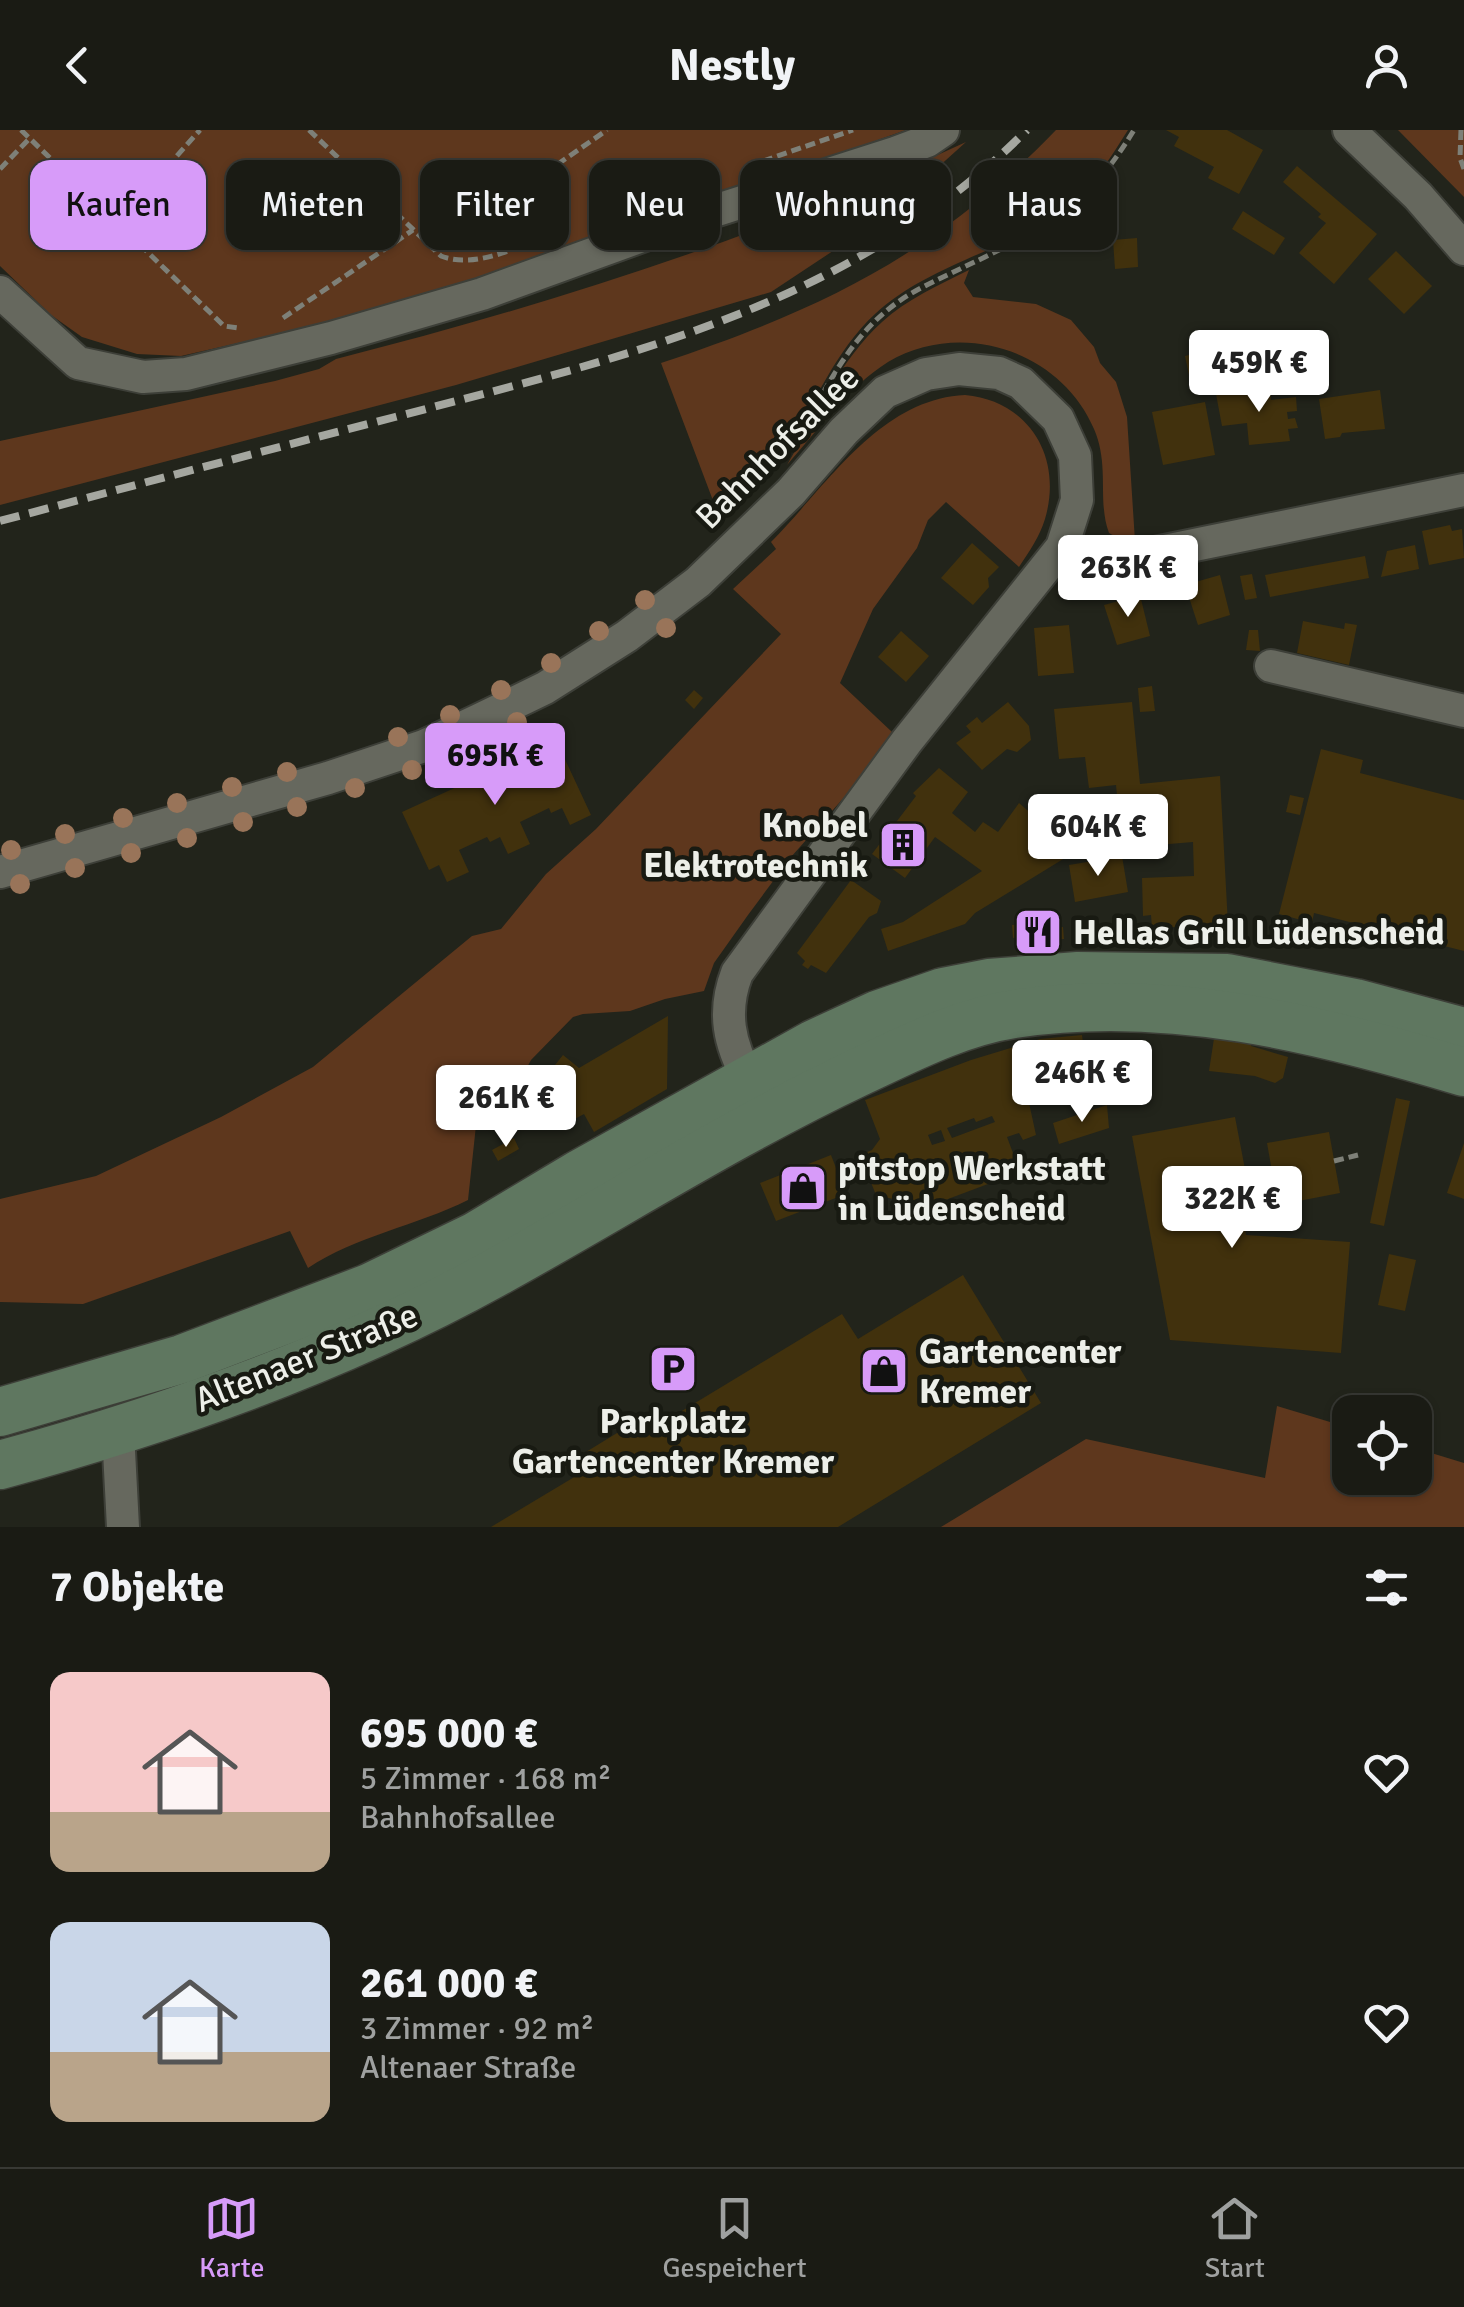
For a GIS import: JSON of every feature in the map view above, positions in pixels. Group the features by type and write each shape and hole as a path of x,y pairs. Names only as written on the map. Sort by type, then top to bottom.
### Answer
{"main road":[{"name":"Altenaer Straße","path":"0,1464 118,1432 325,1356 484,1256 758,1098 1010,1014 1110,1005 1381,1029 1464,1060"},
{"name":"Altenaer Straße","path":"0,1412 182,1359 369,1288 484,1256"},
{"path":"118,1432 123,1378"}],"street":[{"path":"0,292 78,362 143,377 186,374 331,338 482,294 686,220 895,153 927,141 943,130"},
{"path":"1350,130 1418,196 1464,249"},
{"name":"Bahnhofsallee","path":"0,872 274,795 410,751 545,688 626,636 698,582 886,392 926,374 960,368 999,373 1021,383 1048,407 1067,433 1078,476 1077,500 1062,547 908,741 738,972 730,992 733,1052 758,1098"},
{"path":"1062,547 1090,559 1116,561 1464,490"},
{"path":"1271,666 1464,711"},
{"path":"118,1432 123,1527"}],"path":[{"path":"21,130 53,160"},
{"path":"173,160 200,130"},
{"path":"309,130 434,250 607,130"},
{"path":"797,439 846,354 869,326 913,293 1060,217 1107,172 1134,130"},
{"path":"1461,130 1460,158 1464,169"},
{"path":"0,170 30,138"},
{"path":"280,320 413,230"},
{"path":"146,250 224,326 252,327"},
{"path":"1334,1160 1358,1155"}],"shaded area":[{"path":"0,130 906,130 822,160 740,160 740,189 720,195 720,160 589,160 589,237 569,245 569,160 420,160 420,250 554,250 396,307 181,356 137,354 82,337 51,315 0,266"},
{"path":"1056,130 1128,130 1109,160 1025,160"},
{"path":"1398,130 1464,130 1464,197"},
{"path":"966,142 946,160 926,160"},
{"path":"971,207 971,250 987,250 919,282 861,328 837,360 780,456 720,519 661,363 720,343 826,298 911,250 951,250 951,222"},
{"path":"740,235 740,250 834,250 771,292 456,385 0,505 0,441 319,369 336,359 577,291 698,250 720,250 720,242"},
{"path":"969,270 964,283 973,297 1036,304 1071,320 1116,382 1127,417 1135,541 1125,542 1109,533 1099,443 1078,402 1058,379 1033,362 976,343 916,349 888,362 847,396 787,465 829,390 867,337 902,306"},
{"path":"965,395 1007,408 1036,436 1049,475 1049,496 1040,532 1019,567 946,502 928,520 917,548 873,609 840,683 892,732 848,793 791,857 748,915 714,963 704,991 630,1011 573,1017 531,1060 514,1092 477,1116 468,1200 448,1209 346,1248 308,1268 290,1231 83,1304 0,1302 0,1199 96,1176 221,1117 313,1067 472,936 501,929 546,874 596,829 781,634 733,589 776,549 771,542 856,449 880,429 934,400"},
{"path":"1277,1406 1332,1423 1332,1495 1432,1495 1432,1453 1464,1463 1464,1527 941,1527 1086,1439 1265,1478"}],"building":[{"path":"1166,130 1227,130 1263,150 1239,194 1208,178 1214,167 1174,146 1179,137"},
{"path":"1297,166 1377,234 1334,284 1299,253 1326,223 1318,217 1321,214 1283,182"},
{"path":"1243,211 1285,238 1274,255 1232,229"},
{"path":"1137,238 1138,267 1115,269 1117,240"},
{"path":"1396,251 1432,286 1404,314 1368,279"},
{"path":"1208,350 1245,354 1244,374 1211,371 1189,375 1185,356"},
{"path":"1270,389 1271,400 1296,397 1297,411 1287,412 1288,419 1295,418 1298,428 1288,429 1290,441 1249,445 1247,423 1222,426 1216,394"},
{"path":"1380,390 1385,429 1342,433 1340,437 1325,439 1319,399"},
{"path":"1205,402 1215,455 1163,465 1152,412"},
{"path":"1450,525 1452,531 1462,529 1464,558 1429,565 1422,531"},
{"path":"972,543 999,567 988,578 989,587 973,605 941,578"},
{"path":"1415,545 1419,569 1381,577 1387,551"},
{"path":"1365,556 1369,578 1270,597 1265,575"},
{"path":"1252,574 1257,598 1245,600 1240,576"},
{"path":"1220,575 1230,615 1198,625 1185,585"},
{"path":"1140,595 1150,636 1117,645 1104,605"},
{"path":"1303,621 1344,629 1345,623 1357,625 1349,665 1297,653"},
{"path":"1069,625 1074,673 1038,676 1034,628"},
{"path":"1249,630 1258,630 1260,651 1246,650"},
{"path":"901,631 929,656 906,682 878,657"},
{"path":"1152,686 1155,711 1140,712 1138,688"},
{"path":"694,690 703,698 694,709 685,700"},
{"path":"1008,702 1029,726 1031,740 1017,752 1007,749 982,770 956,743 971,732 966,726 977,717 982,723"},
{"path":"1132,702 1140,784 1220,776 1228,925 1152,928 1151,915 1143,916 1142,878 1194,876 1193,842 1122,848 1116,785 1089,788 1085,757 1059,759 1054,709"},
{"path":"556,740 591,815 570,825 562,808 551,813 549,808 520,822 530,844 508,854 500,837 490,842 487,837 459,850 469,872 447,882 439,865 429,870 402,812 472,780 470,776 484,769 486,773"},
{"path":"1321,749 1363,760 1360,773 1464,800 1464,951 1314,913 1312,923 1279,914"},
{"path":"939,768 968,792 952,813 975,832 983,822 998,832 1019,803 1048,828 1054,824 1073,853 975,913 965,924 888,951 881,929 903,922 982,871 935,837 905,878 872,854 916,796 913,793"},
{"path":"1290,795 1304,798 1300,815 1286,812"},
{"path":"1122,856 1128,892 1075,902 1069,865"},
{"path":"851,880 881,901 877,913 869,917 826,973 811,965 808,969 797,953"},
{"name":"Hellas Grill Lüdenscheid","path":"1038,923 1038,928 1063,927 1064,939 1024,942 1024,937 1013,938 1012,925"},
{"path":"668,1016 667,1089 594,1132 584,1114 560,1124 551,1103 535,1090 563,1055 579,1068"},
{"path":"1215,1032 1253,1037 1251,1046 1288,1057 1283,1078 1275,1083 1255,1076 1209,1071"},
{"path":"1082,1035 1087,1074 1084,1078 1026,1089 1036,1135 1023,1140 1019,1133 1007,1137 1020,1172 900,1217 893,1199 876,1195 860,1155 872,1150 880,1139 865,1100 1040,1039","holes":["992,1116 995,1122 952,1138 947,1128","941,1130 945,1141 932,1145 928,1135"]},
{"path":"1396,1098 1410,1101 1384,1226 1370,1223"},
{"path":"1107,1105 1109,1128 1059,1144 1053,1123"},
{"path":"1235,1117 1249,1190 1239,1192 1246,1235 1350,1242 1341,1353 1170,1340 1132,1136"},
{"path":"1329,1132 1340,1193 1278,1205 1267,1143"},
{"path":"514,1138 519,1149 498,1161 492,1150"},
{"path":"1464,1143 1464,1199 1447,1193"},
{"name":"pitstop Werkstatt in Lüdenscheid","path":"831,1155 846,1194 776,1221 760,1183"},
{"path":"1389,1254 1416,1260 1405,1311 1378,1305"},
{"name":"Gartencenter Kremer","path":"963,1275 1041,1403 838,1527 491,1527 576,1476 568,1463 653,1411 662,1423 842,1314 858,1339"}],"railway":[{"path":"0,521 567,371 732,317 811,282 887,241 959,190 1027,130"}],"place":[{"name":"Knobel Elektrotechnik","path":"903,845"},
{"name":"Hellas Grill Lüdenscheid","path":"1038,932"},
{"name":"pitstop Werkstatt in Lüdenscheid","path":"803,1188"},
{"name":"Parkplatz Gartencenter Kremer","path":"673,1369"},
{"name":"Gartencenter Kremer","path":"884,1371"}]}
